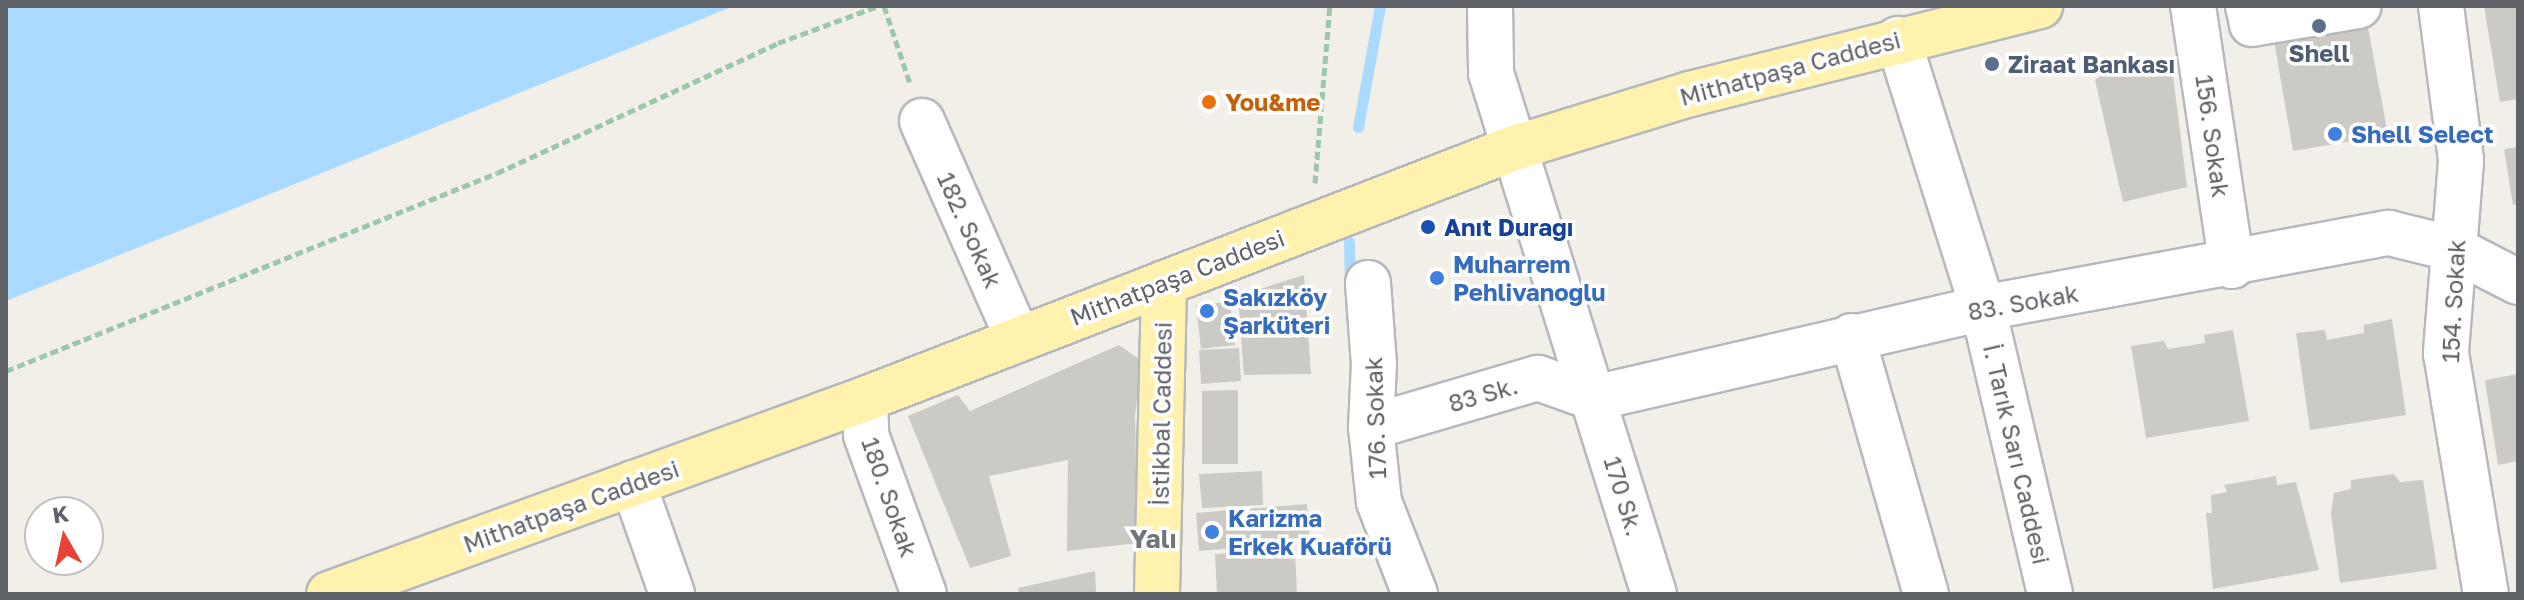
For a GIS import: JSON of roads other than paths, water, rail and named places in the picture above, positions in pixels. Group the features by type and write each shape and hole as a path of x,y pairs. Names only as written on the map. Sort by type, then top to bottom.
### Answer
{"main road":[{"name":"Mithatpaşa Caddesi","path":"354,590 633,483 865,399 1514,148 1898,39 2040,6"},
{"name":"İstikbal Caddesi","path":"1157,594 1164,283"}],"street":[{"name":"170 Sk.","path":"1490,6 1491,73 1654,594"},
{"name":"156. Sokak","path":"2193,6 2232,266"},
{"path":"2248,6 2252,24 2358,6"},
{"name":"154. Sokak","path":"2441,6 2461,161 2446,353 2486,594"},
{"name":"İ. Tarık Sarı Caddesi","path":"1898,39 1983,308 2050,594"},
{"name":"182. Sokak","path":"922,121 1018,339"},
{"name":"83. Sokak","path":"1594,398 1983,308 2232,266 2389,233 2454,249 2518,282"},
{"name":"176. Sokak","path":"1368,283 1374,364 1371,427 1379,502 1415,594"},
{"path":"1852,336 1926,594"},
{"name":"83 Sk.","path":"1371,427 1538,378 1594,398"},
{"name":"180. Sokak","path":"865,399 866,435 924,594"},
{"path":"633,483 672,594"}],"water":[{"path":"6,6 734,6 6,301"}],"waterway":[{"path":"1358,127 1380,6"},
{"path":"1349,242 1350,287"}],"place":[{"name":"Shell","path":"2319,26"},
{"name":"Ziraat Bankası","path":"1992,64"},
{"name":"You&me","path":"1209,102"},
{"name":"Shell Select","path":"2335,134"},
{"name":"Anıt Durağı","path":"1428,227"},
{"name":"Muharrem Pehlivanoğlu","path":"1437,278"},
{"name":"Sakızköy Şarküteri","path":"1207,311"},
{"name":"Karizma Erkek Kuaförü","path":"1212,532"}],"district":[{"name":"Yalı","path":"1153,539"}]}
